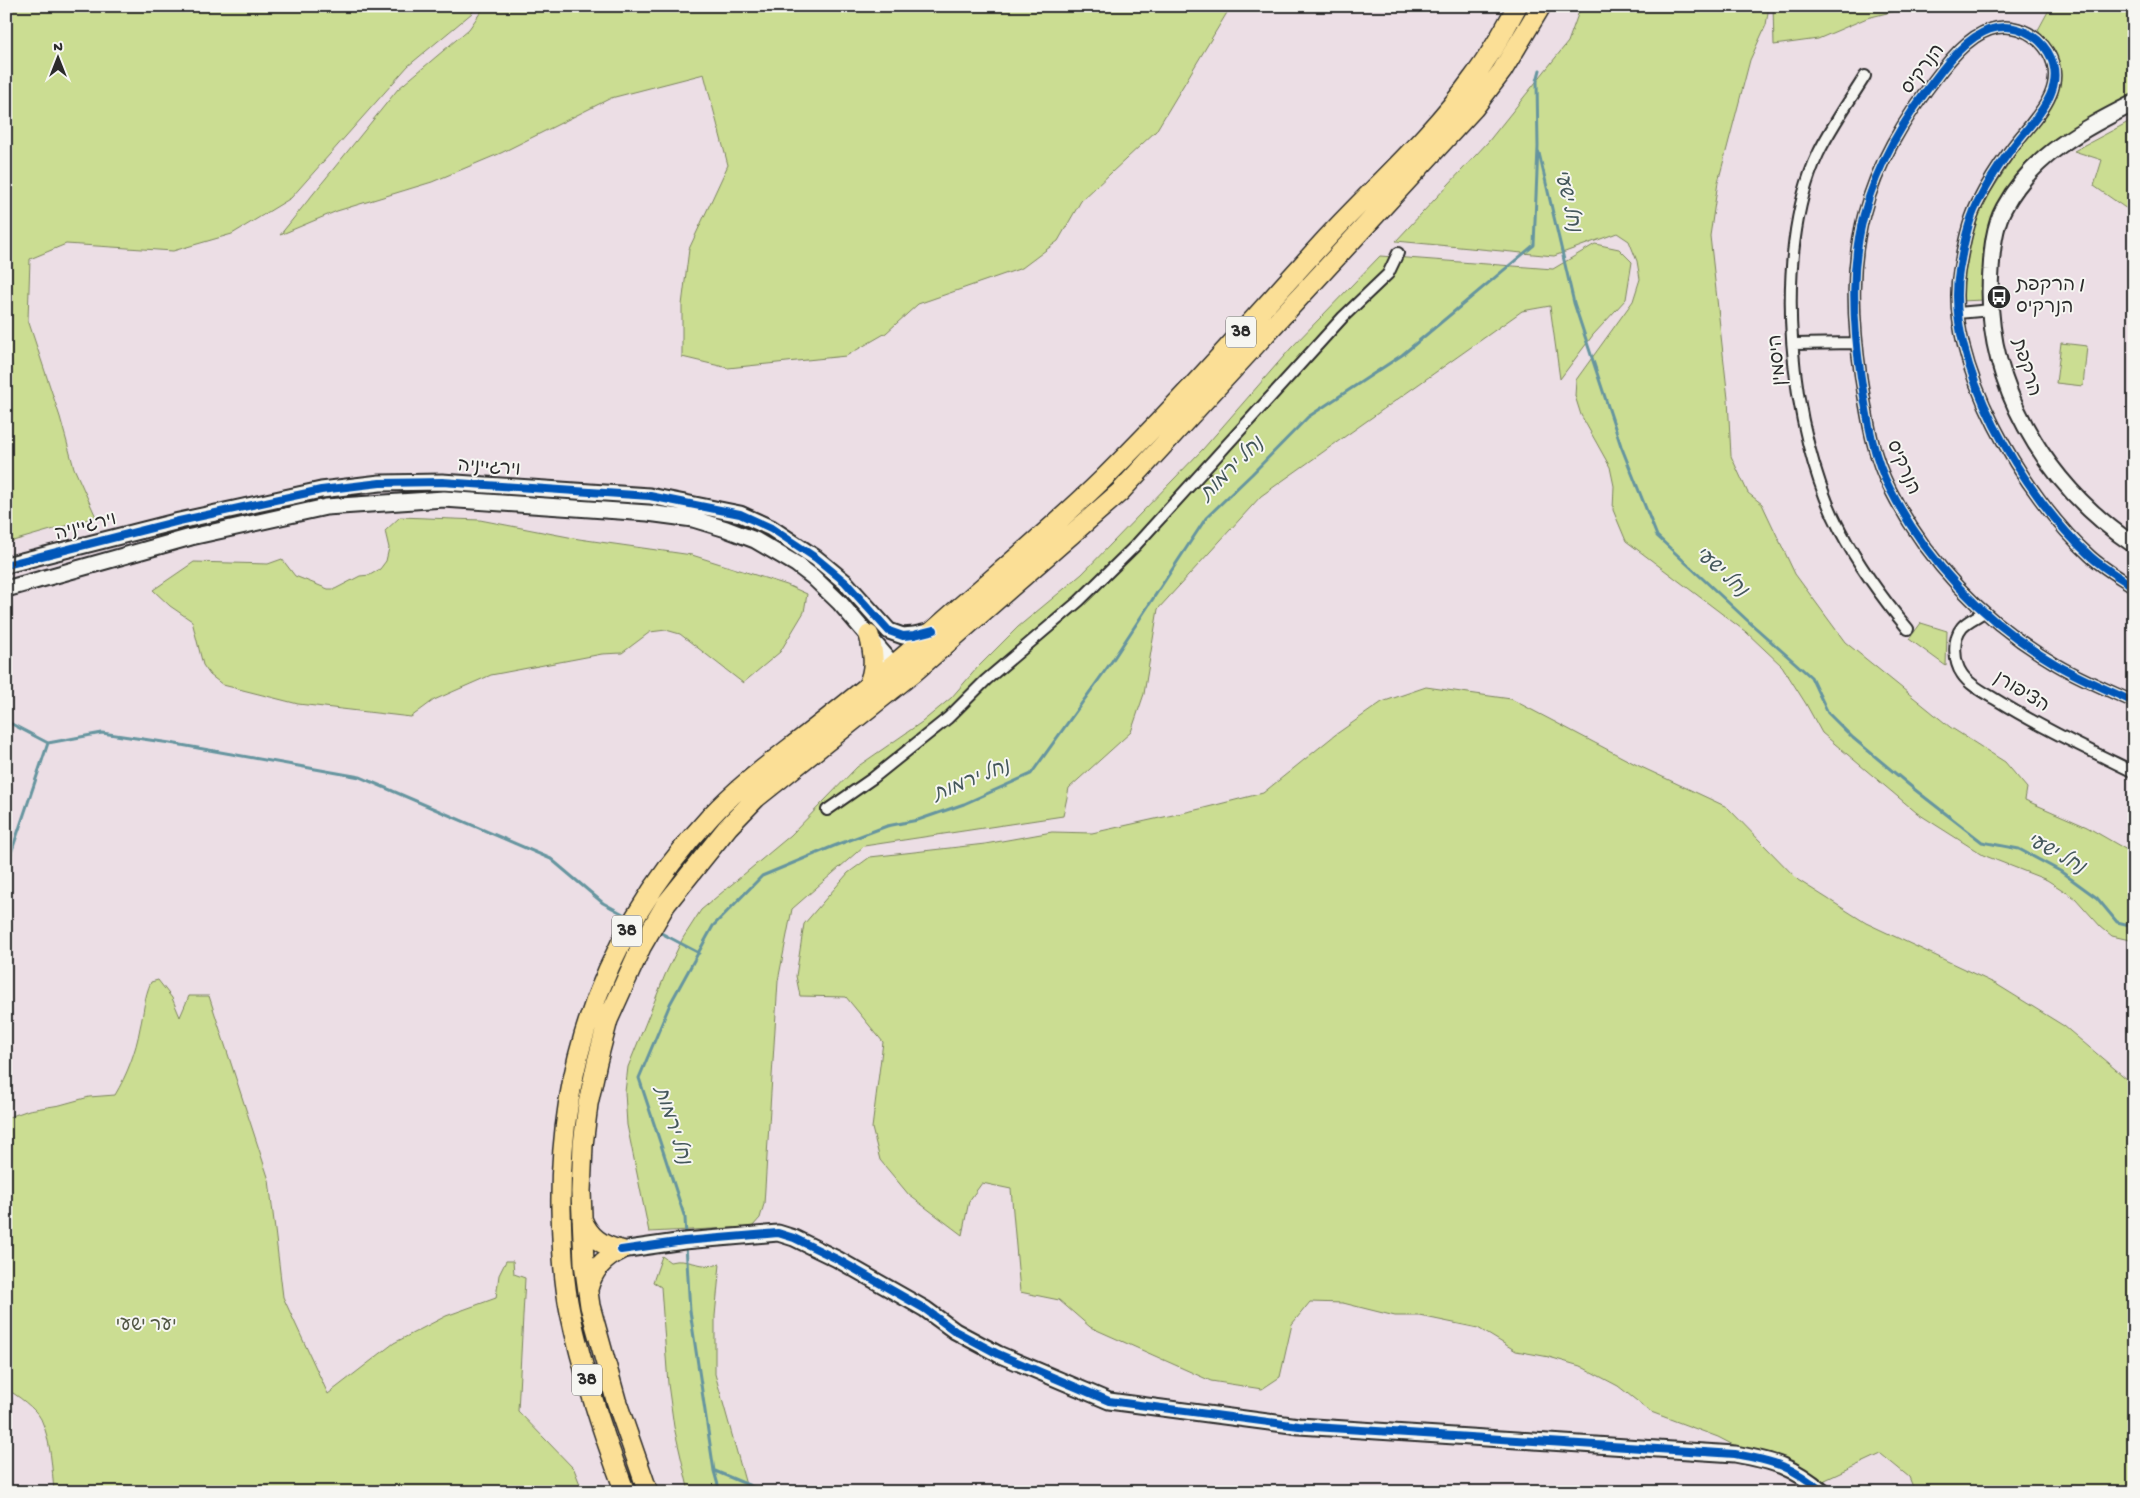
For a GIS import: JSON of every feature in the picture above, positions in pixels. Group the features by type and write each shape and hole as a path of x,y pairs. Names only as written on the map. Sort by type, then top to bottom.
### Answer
{"highway":[{"name":"38","path":"625,1492 610,1453 586,1377 570,1311 564,1266 561,1187 563,1141 577,1057 589,1014 622,938 650,893 684,847 741,786 894,666 1101,481 1209,367 1344,219 1431,129 1473,80 1517,6"},
{"name":"38","path":"648,1492 616,1400 596,1331 587,1290 582,1219 583,1144 596,1062 608,1020 641,947 666,904 728,827 756,798 914,673 1120,492 1474,108 1502,71 1540,6"},
{"path":"867,687 873,672 874,662 869,635"},
{"path":"582,1219 595,1240 610,1248 621,1250"},
{"path":"587,1290 598,1266 621,1250"}],"street":[{"name":"הנרקיס","path":"2134,587 2110,572 2084,550 2049,513 2030,485 1986,410 1963,346 1958,313 1958,277 1975,207 1996,171 2047,104 2053,90 2054,65 2048,53 2032,34 2009,27 1994,28 1980,34 1950,59 1925,91 1900,128 1886,154 1864,208 1854,293 1856,343 1870,431 1877,459 1889,488 1927,551 1948,577 1984,612 2023,644 2061,668 2134,702"},
{"name":"היסמין","path":"1865,76 1818,155 1805,194 1794,239 1792,284 1793,344 1803,420 1824,493 1839,529 1858,562 1882,598 1908,629"},
{"name":"הרקפת","path":"2134,103 2082,129 2046,155 2011,196 2003,209 1997,226 1992,254 1990,285 1994,334 2009,393 2020,417 2041,454 2070,489 2107,527 2134,545"},
{"path":"827,810 873,778 948,718 986,680 1079,600 1128,553 1343,317 1388,274 1398,254"},
{"path":"1958,313 1991,310"},
{"path":"1793,344 1856,343"},
{"name":"וירג'יניה","path":"6,565 180,521 321,490 380,483 442,482 650,496 740,514 770,528 816,558 845,582 889,630 902,636 934,630"},
{"name":"וירג'יניה","path":"6,588 190,538 326,508 444,499 648,513 693,519 726,529 755,540 796,564 826,588 869,635 894,666"},
{"name":"הציפורן","path":"1984,612 1962,627 1958,636 1955,650 1957,663 1962,675 2028,720 2134,772"},
{"path":"894,666 906,672 914,673"},
{"path":"621,1250 684,1241 778,1233 837,1258 998,1354 1108,1400 1299,1426 1735,1454 1770,1460 1796,1471 1824,1492"}],"green space":[{"path":"6,6 476,6 472,13 408,66 291,198 232,234 173,251 66,244 30,259 28,320 60,417 74,468 96,517 6,543"},
{"path":"485,6 1231,6 1156,131 1081,201 1058,241 1022,268 918,304 886,333 846,356 728,368 682,357 682,305 689,249 728,165 704,74 611,98 501,153 432,182 337,211 280,235 398,89 469,29"},
{"path":"1581,6 1769,6 1766,25 1750,60 1718,182 1710,236 1728,399 1731,456 1748,493 1762,504 1795,574 1845,642 1950,727 2005,762 2027,788 2025,800 2087,827 2134,854 2134,941 2112,936 2101,927 2075,898 2047,880 1983,855 1917,813 1822,733 1782,666 1746,632 1626,541 1613,510 1614,486 1610,467 1581,415 1575,396 1576,380 1633,301 1640,279 1637,261 1629,241 1617,233 1554,256 1396,241 1488,142 1568,42"},
{"path":"1773,6 1915,6 1867,18 1818,39 1774,45"},
{"path":"2051,6 2134,6 2134,95 2077,125 2041,150 2000,208 1993,224 1984,256 1984,300 1960,301 1963,259 1983,204 2055,93 2058,74 2056,59 2038,30"},
{"path":"2134,119 2134,212 2094,186 2102,160 2074,151"},
{"path":"1595,244 1619,249 1632,262 1626,299 1593,335 1560,379 1550,306 1522,311 1261,496 1158,609 1144,694 1131,732 1069,788 1063,816 864,846 792,909 778,981 764,1204 760,1218 752,1227 649,1232 627,1125 625,1092 628,1067 665,975 683,938 701,910 791,835 857,767 922,722 951,698 978,667 1018,627 1082,574 1203,449 1291,348 1380,256 1553,269"},
{"path":"2061,343 2087,346 2083,386 2056,383"},
{"path":"400,517 480,520 579,539 692,555 787,585 807,594 804,612 780,652 743,683 680,634 666,630 650,632 622,653 602,654 491,675 434,700 411,717 298,704 223,685 210,675 203,665 192,621 170,606 153,590 194,562 268,564 282,559 295,576 328,589 335,589 360,576 370,575 380,569 386,561 389,548 385,531"},
{"path":"1921,623 1947,631 1946,666 1909,639"},
{"path":"1426,687 1511,699 1637,765 1727,807 1798,880 1866,923 1996,984 2064,1026 2134,1085 2134,1492 1915,1492 1909,1477 1881,1454 1825,1480 1824,1492 1718,1437 1651,1412 1618,1386 1580,1366 1549,1357 1516,1351 1478,1328 1420,1316 1395,1316 1343,1303 1310,1302 1292,1324 1280,1377 1262,1389 1211,1381 1090,1327 1059,1300 1020,1292 1011,1189 982,1183 969,1201 962,1235 909,1195 880,1160 872,1128 883,1042 846,997 800,996 796,976 804,924 848,873 870,857 985,844 1052,832 1092,833 1263,793 1335,735 1382,702"},
{"name":"יער ישעי","path":"158,980 172,998 180,1017 189,996 209,996 269,1180 283,1297 328,1394 394,1343 446,1316 496,1298 499,1275 506,1261 513,1261 514,1274 525,1278 518,1411 574,1469 583,1492 54,1492 49,1445 41,1419 25,1402 6,1389 6,1118 29,1110 60,1105 89,1097 115,1095 133,1054 145,999 151,982"},
{"path":"662,1256 670,1262 683,1261 707,1266 720,1264 715,1316 715,1374 748,1492 689,1492 674,1427 668,1384 661,1287 653,1282"}],"waterway":[{"name":"נחל ישעי","path":"1538,147 1537,81 1540,70"},
{"name":"נחל ירמות","path":"686,1236 685,1218 639,1078 670,1004 713,926 762,876 887,826 918,820 964,804 1031,774 1112,661 1206,518 1308,417 1402,355 1534,245 1538,147"},
{"name":"נחל ישעי","path":"1539,153 1574,303 1621,446 1657,536 1811,677 1828,713 1853,738 1914,789 1982,842 2019,849 2060,871 2097,898 2117,922 2134,926"},
{"path":"6,721 48,743"},
{"path":"6,973 9,964 9,859 48,743 102,733 170,743 360,777 551,859 603,903 625,915"},
{"path":"661,933 699,953"},
{"name":"נחל ירמות","path":"686,1245 690,1311 714,1471 720,1492"},
{"path":"715,1471 765,1492"}],"cycle path":[{"path":"2134,587 2090,556 2065,531 2040,499 2016,464 1994,426 1976,386 1964,346 1957,307 1959,271 1971,220 1980,197 1996,171 2045,106 2054,80 2054,66 2048,52 2039,41 2018,29 1995,28 1975,37 1957,52 1914,108 1892,143 1876,179 1864,214 1857,251 1854,290 1856,332 1868,421 1874,449 1890,489 1922,542 1961,589 2006,630 2057,665 2134,702"},
{"path":"6,565 179,521 321,490 380,483 442,482 650,496 740,514 771,528 816,558 845,582 889,631 903,636 934,630"},
{"path":"621,1250 684,1241 778,1233 794,1238 837,1259 925,1309 955,1331 998,1354 1109,1401 1299,1426 1735,1454 1772,1462 1792,1470 1823,1492"}],"place":[{"name":"הרקפת / הנרקיס","path":"1999,297"}]}
